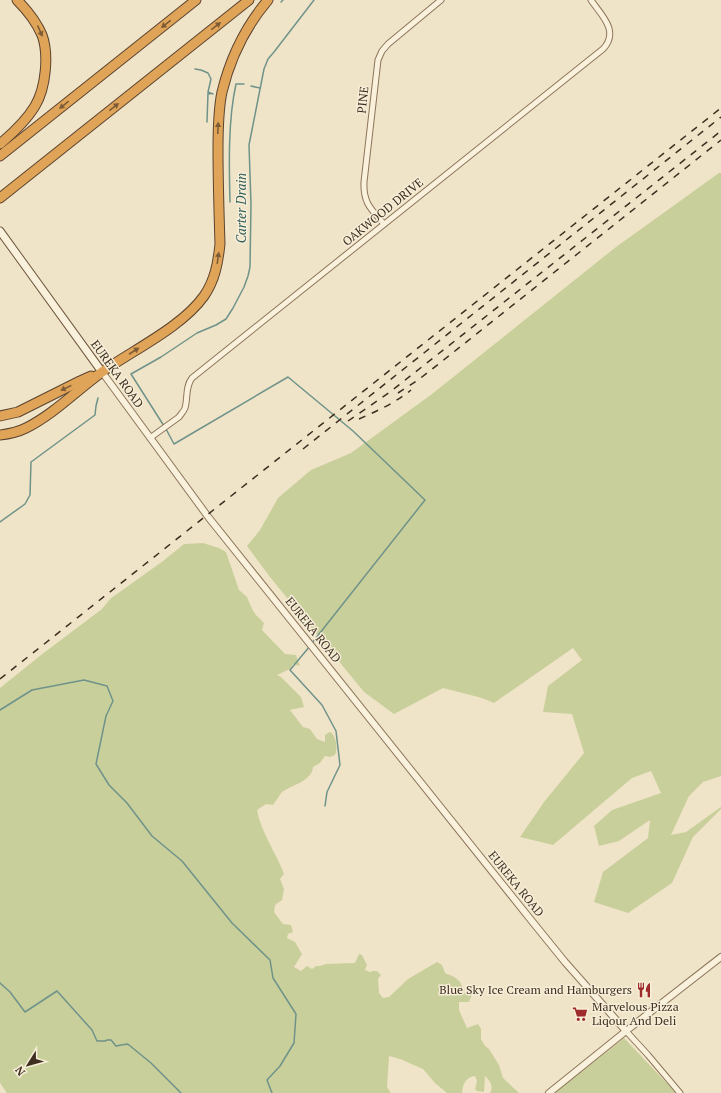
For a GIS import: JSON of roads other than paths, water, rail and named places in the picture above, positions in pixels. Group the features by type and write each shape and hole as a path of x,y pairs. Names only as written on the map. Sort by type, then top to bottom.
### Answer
{"highway":[{"path":"0,144 16,131 36,106 41,94 46,66 42,35 27,10 17,0"},
{"path":"0,156 196,0"},
{"path":"0,198 249,0"},
{"path":"0,435 25,429 102,372 165,331 194,308 211,284 218,260 220,244 218,124 222,93 228,71 240,44 247,30 268,0"},
{"path":"0,206 73,140"},
{"path":"0,416 18,412 80,381 102,372"}],"main road":[{"name":"EUREKA ROAD","path":"0,231 102,372"}],"street":[{"name":"PINE","path":"384,224 368,205 364,196 365,167 378,60 382,51 388,44 441,0"},
{"name":"OAKWOOD DRIVE","path":"150,438 179,417 183,412 185,408 187,386 192,378 606,46 610,36 610,31 608,25 591,0"},
{"name":"EUREKA ROAD","path":"102,372 209,518 564,962 626,1031"},
{"path":"549,1093 721,957"},
{"path":"626,1031 680,1093"}],"waterway":[{"name":"Carter Drain","path":"164,426 131,374 161,357 197,333 226,319 244,287 250,267 251,204 249,145 264,69 268,59 314,0"},
{"path":"195,69 208,73 211,79 208,92 213,94"},
{"path":"230,202 229,157 233,98 236,84 244,84"},
{"path":"251,86 260,88"},
{"path":"207,122 208,93 210,94"},
{"path":"166,429 174,444 288,377 353,431 425,500 312,643"},
{"name":"Carter Drain","path":"0,522 25,504 30,495 31,462 95,415 98,398"},
{"path":"310,646 290,670 322,705 336,731 340,765 327,792 325,806"},
{"path":"0,710 32,690 84,680 107,686 113,701 106,716 96,764 109,785 127,803 152,836 182,861 232,923 270,960 273,978 296,1014 294,1043 280,1066 267,1080 272,1093"},
{"name":"Carter Drain","path":"0,983 10,992 25,1012 57,991 92,1030 97,1041 111,1040 116,1046 129,1045 151,1063 181,1093"}],"railway":[{"path":"0,679 721,108"},
{"path":"303,449 721,117"},
{"path":"348,421 390,392 721,131"},
{"path":"398,393 431,370 721,140"},
{"path":"359,419 392,403 411,390"}],"place":[{"name":"Blue Sky Ice Cream and Hamburgers","path":"644,990"},
{"name":"Marvelous Pizza Liqour And Deli","path":"580,1014"}]}
